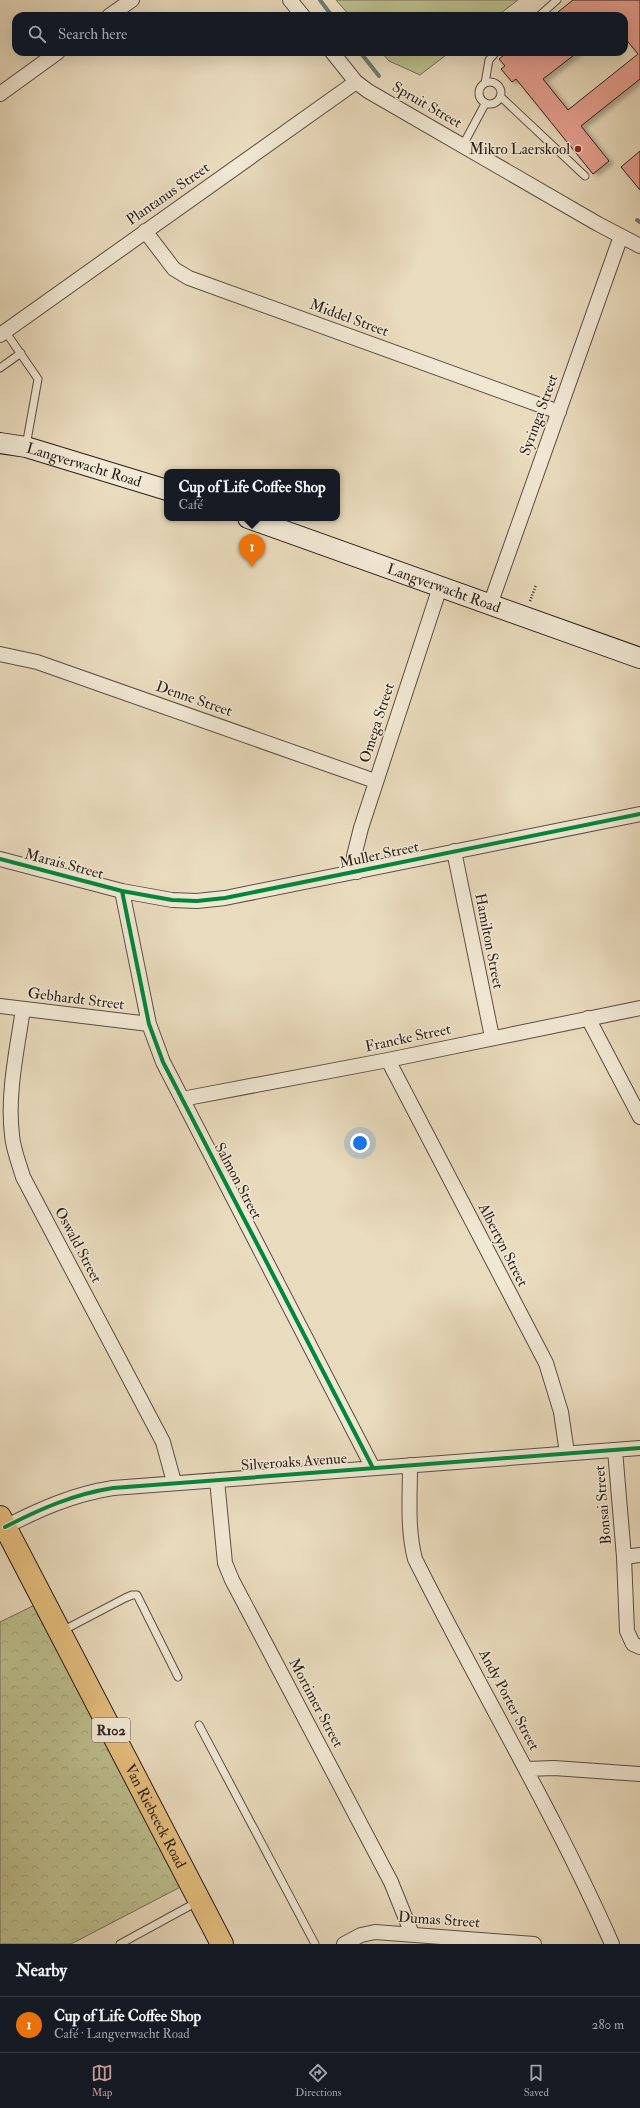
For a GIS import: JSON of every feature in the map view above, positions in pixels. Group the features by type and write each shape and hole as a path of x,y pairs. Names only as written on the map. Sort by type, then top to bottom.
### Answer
{"main road":[{"name":"Van Riebeeck Road","path":"3,1522 222,1944"}],"street":[{"path":"115,12 132,0"},
{"path":"290,0 300,12"},
{"path":"0,94 52,56"},
{"name":"Spruit Street","path":"335,56 356,82 368,91 640,246"},
{"name":"Plantanus Street","path":"3,333 356,82"},
{"name":"Middel Street","path":"145,231 174,269 188,278 559,412"},
{"name":"Syringa Street","path":"490,605 621,236"},
{"name":"Langverwacht Road","path":"0,443 26,447 164,489"},
{"name":"Langverwacht Road","path":"256,521 640,658"},
{"name":"Omega Street","path":"357,872 354,856 375,782 440,586"},
{"name":"Denne Street","path":"0,654 37,662 375,782"},
{"name":"Muller Street","path":"122,891 172,900 197,902 225,898 640,814"},
{"name":"Hamilton Street","path":"454,851 492,1037"},
{"name":"Marais Street","path":"0,860 122,891"},
{"name":"Salmon Street","path":"122,891 149,1024 163,1062 373,1468"},
{"name":"Gebhardt Street","path":"0,1006 149,1024"},
{"name":"Francke Street","path":"182,1099 388,1060 492,1037 640,1008"},
{"name":"Oswald Street","path":"23,1009 11,1095 12,1136 23,1177 163,1442 174,1482"},
{"path":"588,1018 640,1117"},
{"name":"Albertyn Street","path":"388,1060 546,1363 561,1412 567,1453"},
{"name":"Silveroaks Avenue","path":"3,1522 90,1492 174,1482 640,1448"},
{"name":"Bonsai Street","path":"615,1450 624,1557 627,1631 633,1644 640,1647"},
{"name":"Andy Porter Street","path":"410,1465 410,1529 415,1559 526,1769 595,1906 612,1944"},
{"name":"Mortimer Street","path":"217,1480 225,1563 232,1580 391,1882 412,1934"},
{"name":"Bonsai Street","path":"624,1557 640,1556"},
{"path":"526,1769 554,1768 640,1774"},
{"name":"Dumas Street","path":"344,1944 368,1933 412,1934 479,1942 534,1944"}],"lane":[{"path":"544,12 557,0"},
{"path":"485,83 489,60 492,56"},
{"path":"492,82 498,85 501,90 501,97 497,102 491,105 485,104 480,99 478,93 480,87 485,83 492,82"},
{"path":"501,97 585,176"},
{"path":"463,145 485,104"},
{"path":"3,333 21,353 38,379 26,447"},
{"path":"0,368 21,353"},
{"path":"60,1632 125,1598 132,1595 137,1595 178,1677"},
{"path":"199,1725 315,1944"},
{"path":"120,1944 200,1901"}],"path":[{"path":"530,603 536,585"}],"green space":[{"path":"336,0 518,0 502,12 346,12"},
{"path":"385,56 445,56 420,75 389,61"},
{"path":"43,1601 190,1882 71,1944 0,1944 0,1622"}],"building":[{"path":"573,0 640,0 640,79 581,126 609,161 593,174 516,79 512,82 501,69 505,66 499,59 503,56 573,56 543,79 568,110 638,54 628,42 628,12 558,12"},
{"path":"640,151 640,190 621,167"}],"waterway":[{"path":"320,0 329,12"},
{"path":"363,56 379,76"}],"cycle path":[{"path":"0,859 122,891 172,900 197,901 225,898 640,814"},
{"path":"122,891 149,1024 163,1062 373,1468"},
{"path":"5,1527 31,1514 71,1498 113,1488 640,1448"}],"place":[{"name":"Mikro Laerskool","path":"578,149"},
{"name":"Cup of Life Coffee Shop","path":"252,567"}]}
